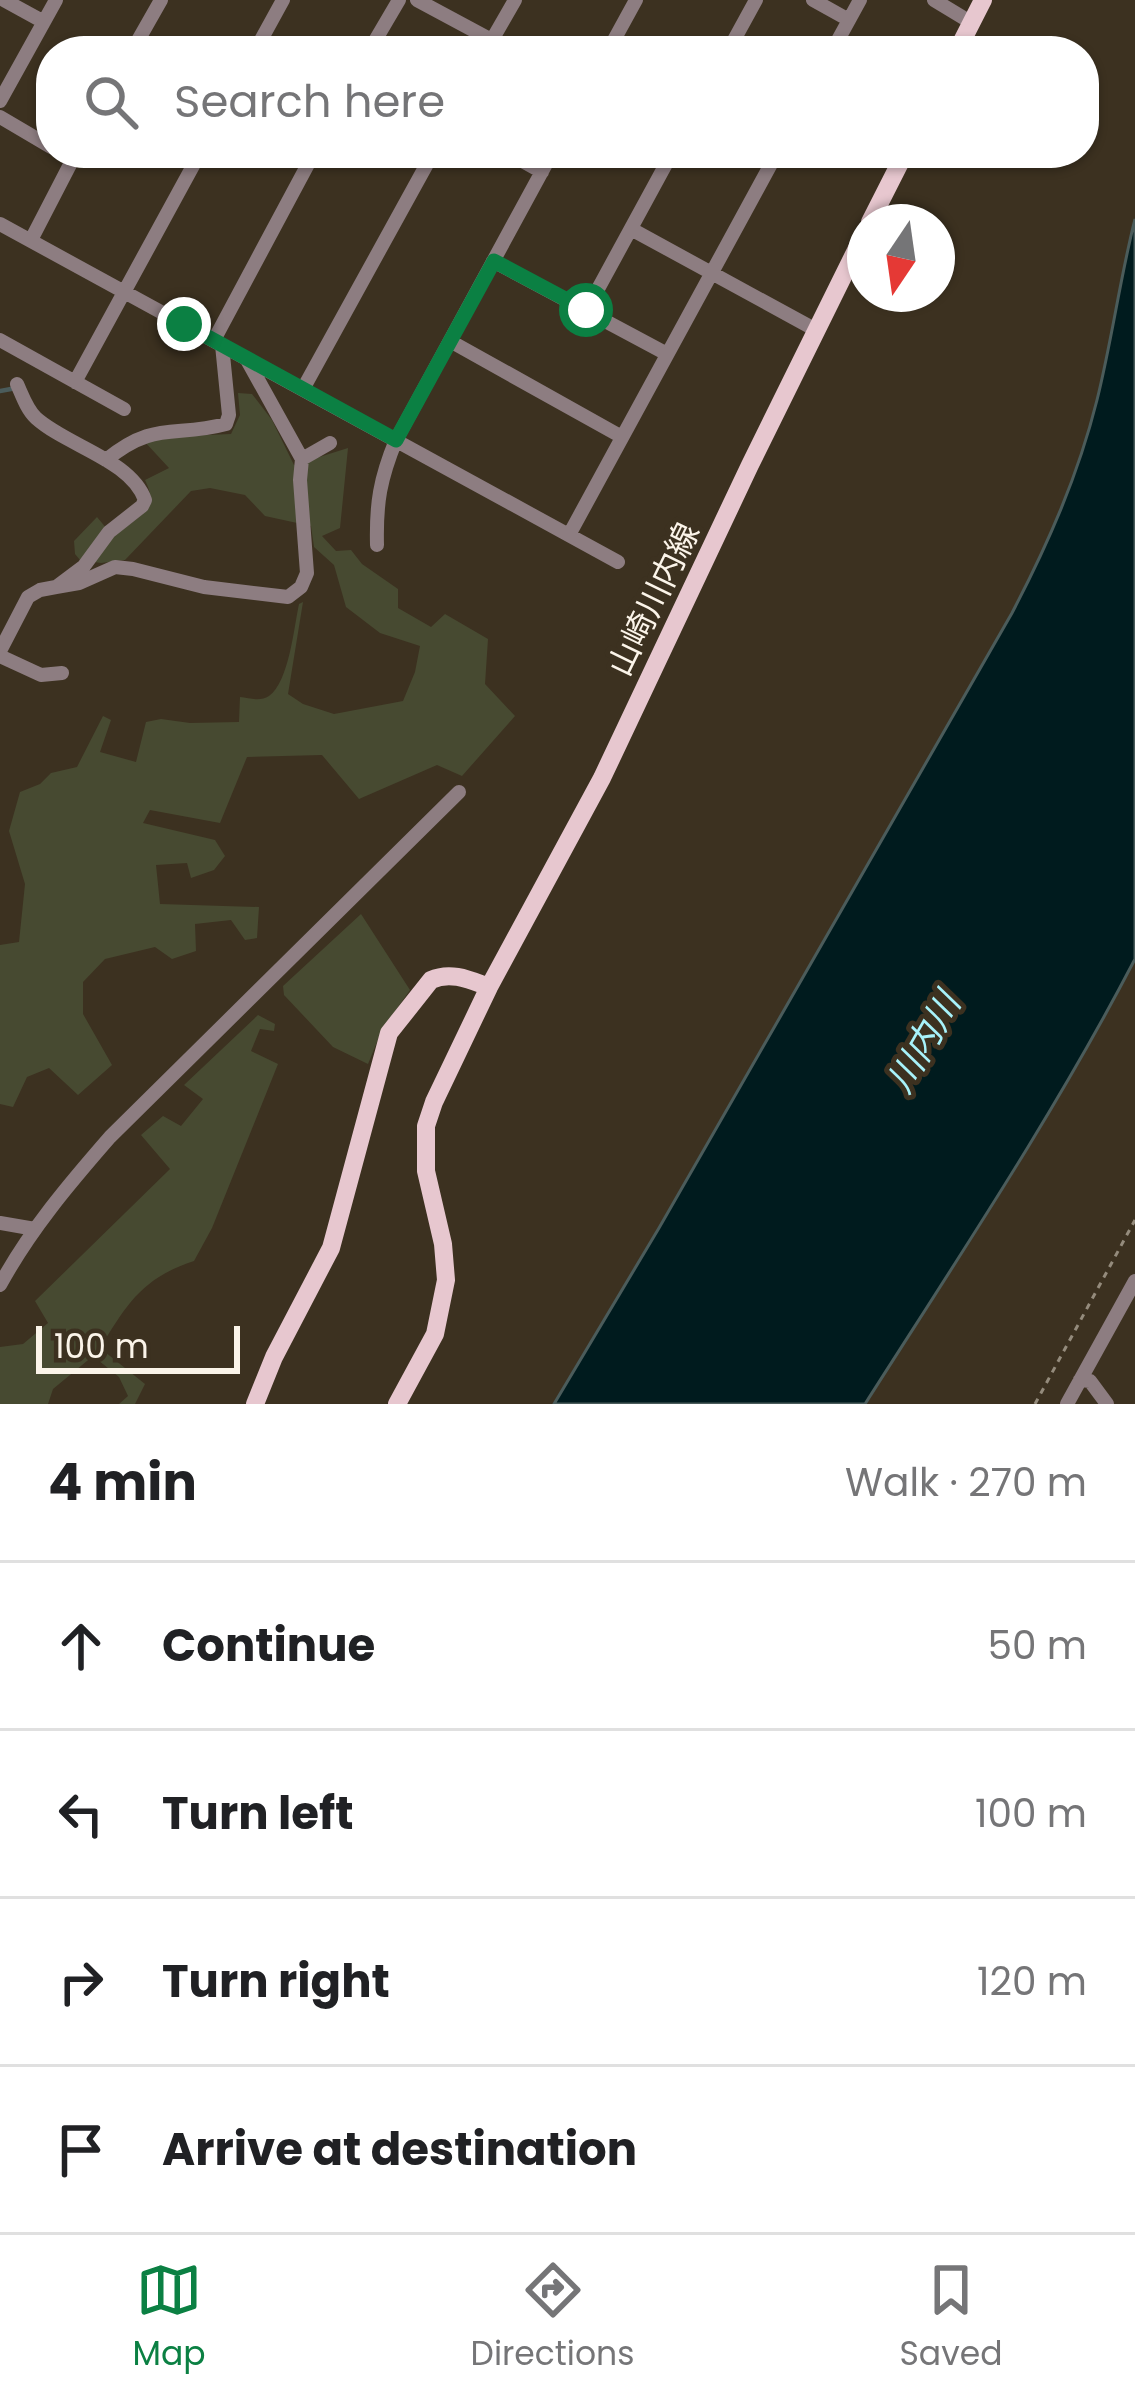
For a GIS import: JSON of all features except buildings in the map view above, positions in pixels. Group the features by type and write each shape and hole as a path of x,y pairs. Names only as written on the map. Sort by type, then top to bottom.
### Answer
{"main road":[{"path":"965,36 983,0"},
{"path":"879,204 897,168"},
{"name":"山崎川内線","path":"397,1404 435,1334 446,1280 426,1171 426,1126 442,1083 602,778 847,268"},
{"path":"255,1404 331,1248 388,1033 431,980 459,977 489,987"}],"street":[{"path":"4,0 44,22"},
{"path":"36,36 56,0"},
{"path":"140,36 160,0"},
{"path":"263,36 283,0"},
{"path":"378,36 399,0"},
{"path":"417,0 485,36"},
{"path":"495,36 515,0"},
{"path":"616,36 636,0"},
{"path":"736,36 756,0"},
{"path":"813,0 849,20"},
{"path":"840,36 860,0"},
{"path":"934,0 972,22"},
{"path":"0,101 36,36"},
{"path":"0,117 36,138"},
{"path":"31,240 64,168"},
{"path":"75,382 192,168"},
{"path":"106,460 146,435 226,424 230,416 218,343 306,168"},
{"path":"303,389 425,168"},
{"path":"535,168 542,172"},
{"path":"377,544 381,477 396,440 544,168"},
{"path":"586,310 664,168"},
{"path":"569,535 769,168"},
{"path":"0,224 618,562"},
{"path":"631,229 816,330"},
{"path":"494,261 667,354"},
{"path":"0,340 124,410"},
{"path":"450,340 622,437"},
{"path":"62,673 41,675 0,654 28,597 40,590 79,584 115,567 204,587 288,597 301,587 307,573 302,459 246,358"},
{"path":"16,384 32,416 136,482 145,500 100,542 84,566 56,586"},
{"path":"302,459 330,443"},
{"path":"1,1280 34,1228 110,1137 459,792"},
{"path":"0,1223 34,1228"},
{"path":"1066,1404 1135,1281"},
{"path":"1080,1380 1090,1382 1106,1404"}],"path":[{"path":"1034,1404 1135,1220"}],"green space":[{"path":"238,393 252,394 272,420 294,465 348,448 340,528 322,536 336,551 351,550 362,564 398,589 398,608 431,627 445,614 488,639 485,684 515,716 462,776 437,765 359,799 322,755 247,757 220,823 150,810 143,823 215,840 225,856 214,870 191,878 187,863 156,865 160,904 259,907 257,938 245,940 231,920 195,924 196,951 172,959 155,947 105,959 83,982 83,1014 112,1065 78,1095 49,1068 27,1077 13,1107 0,1104 0,945 19,942 25,884 9,831 20,792 40,784 51,773 77,767 103,716 111,720 100,752 136,762 146,722 239,722 240,697 266,698 276,689 303,602 288,694 303,704 334,714 403,701 415,672 420,646 380,633 346,607 334,565 314,547 311,526 265,516 245,495 210,488 191,491 125,560 101,563 80,560 75,554 74,541 97,517 112,535 149,505 145,480 169,468 144,441 231,434 240,415"},
{"path":"361,914 410,990 382,1030 368,1064 333,1047 284,995 283,986"},
{"path":"258,1015 275,1024 274,1031 260,1029 251,1051 278,1064 212,1228 194,1261 161,1276 138,1294 100,1348 145,1384 135,1404 119,1404 128,1396 119,1377 93,1356 53,1389 48,1404 0,1404 0,1347 23,1344 48,1323 35,1301 170,1169 141,1135 163,1116 181,1126 203,1099 184,1085"}],"water":[{"name":"川内川","path":"1135,219 1135,959 1039,1129 865,1404 554,1404 1025,587 1081,456"}],"waterway":[{"path":"0,391 11,389"}],"route":[{"path":"184,324 396,440 494,261 586,310"}]}
